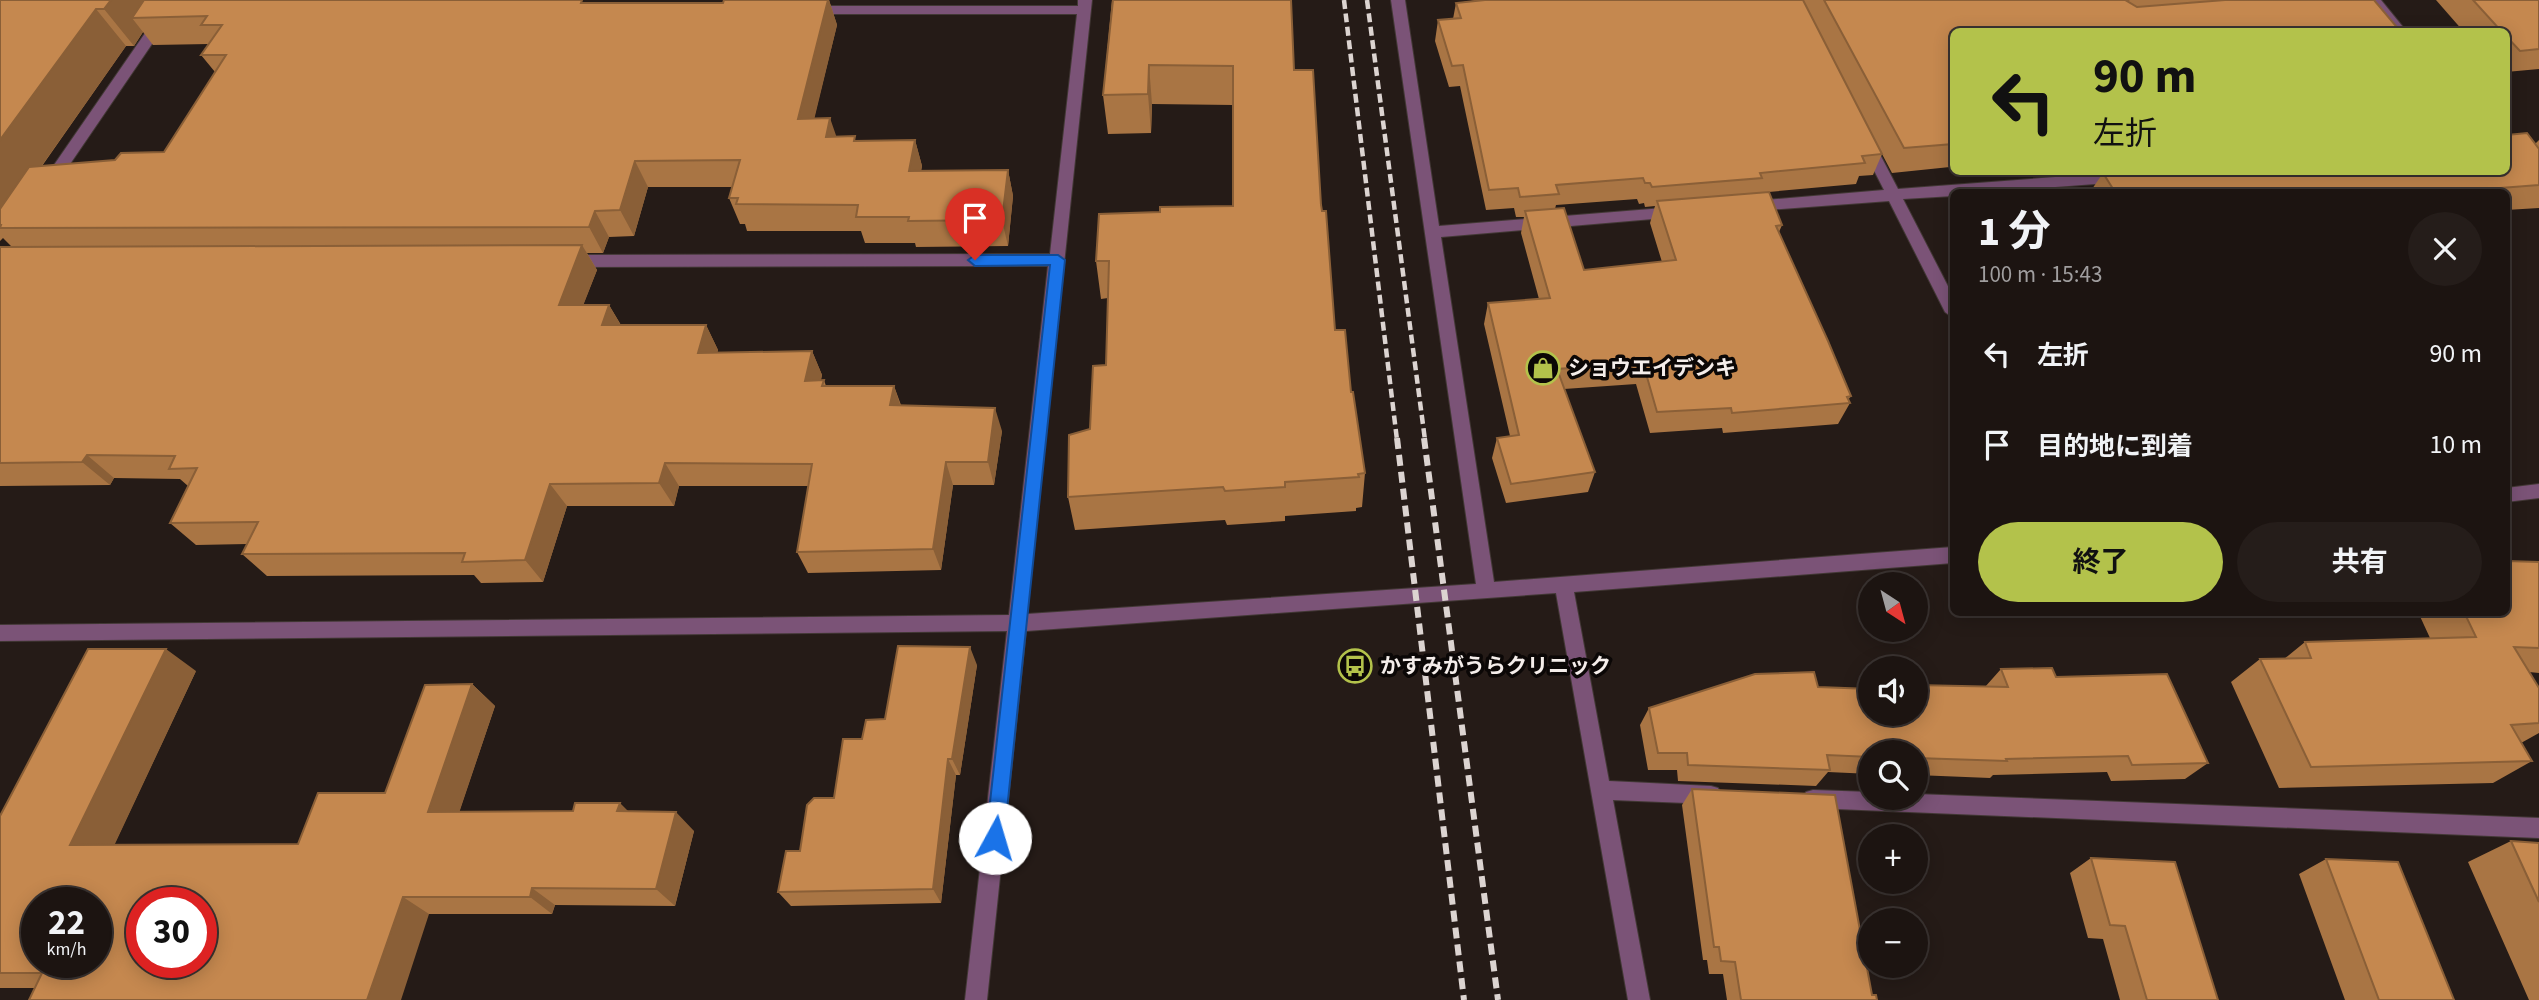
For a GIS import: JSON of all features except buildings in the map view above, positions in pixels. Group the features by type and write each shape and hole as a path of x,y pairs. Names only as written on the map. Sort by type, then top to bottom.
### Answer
{"street":[{"path":"1398,0 1486,590"},
{"path":"2372,3 2398,28"},
{"path":"792,10 1084,5 976,1000"},
{"path":"45,190 158,21 175,7"},
{"path":"1862,134 1950,306"},
{"path":"1972,189 2140,176"},
{"path":"1731,208 1950,191"},
{"path":"1432,232 1690,211"},
{"path":"557,261 1058,260"},
{"path":"2510,495 2539,491"},
{"path":"0,633 1019,623 1950,555"},
{"path":"1564,585 1639,1000"},
{"path":"1600,790 1738,796"},
{"path":"1793,798 2539,828"}],"railway":[{"path":"1344,0 1397,440"},
{"path":"1367,0 1425,440"},
{"path":"1397,438 1464,1000"},
{"path":"1424,438 1498,1000"}],"place":[{"name":"ショウエイデンキ","path":"1543,368"},
{"name":"かすみがうらクリニック","path":"1355,666"}],"route":[{"path":"975,260 1058,260 995,838"}]}
